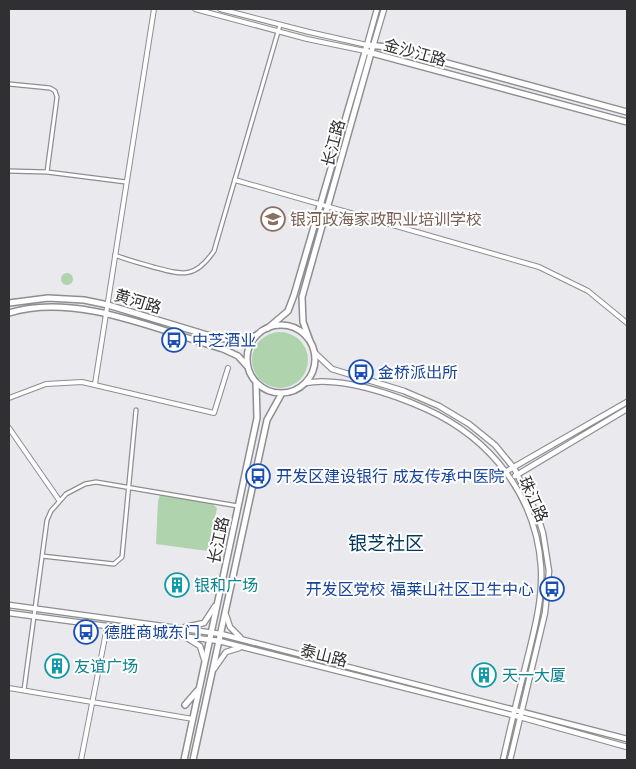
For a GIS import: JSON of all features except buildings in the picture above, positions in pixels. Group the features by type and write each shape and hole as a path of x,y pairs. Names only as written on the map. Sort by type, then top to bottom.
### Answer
{"main road":[{"name":"长江路","path":"310,341 303,322 302,297 328,207 368,52 367,45 377,9"},
{"name":"长江路","path":"268,328 278,321 292,304 368,52 374,44 384,9"},
{"name":"金沙江路","path":"367,45 374,44 627,112"},
{"name":"金沙江路","path":"368,52 627,122"},
{"name":"黄河路","path":"9,303 48,298 84,300 108,305 218,338 241,341 256,335"},
{"name":"黄河路","path":"9,313 47,308 82,309 106,314 223,349 238,356 248,367"},
{"path":"288,326 299,330 310,341 314,352 314,366 305,383 294,391 282,393 266,390 256,382 248,367 248,351 256,335 268,328 288,326"},
{"path":"314,352 332,369 404,391 439,406 496,445 514,468 537,514 543,533 548,571 545,613 510,760"},
{"name":"珠江路","path":"305,383 330,380 420,406 463,431 488,450 512,478 532,520 541,567 538,607 503,760"},
{"name":"长江路","path":"184,760 257,418 256,382"},
{"name":"长江路","path":"193,760 267,420 282,393"},
{"path":"507,471 627,402"},
{"path":"512,478 627,408"},
{"path":"180,628 204,623 211,616 218,598"},
{"name":"泰山路","path":"9,605 221,634 627,738"},
{"path":"226,610 230,628 246,640"},
{"name":"泰山路","path":"9,613 219,641 520,717 627,747"},
{"path":"179,636 200,646 204,663"},
{"path":"212,672 226,652 244,648"},
{"path":"185,705 200,686"}],"street":[{"path":"94,384 154,9"},
{"name":"金沙江路","path":"195,9 368,52"},
{"name":"金沙江路","path":"220,9 367,45"},
{"path":"114,255 181,275 194,271 206,263 214,251 280,25"},
{"path":"9,84 50,88 55,91 57,97 47,172"},
{"path":"9,171 47,172 126,182"},
{"path":"235,180 539,267 588,292 627,323"},
{"path":"9,398 46,384 63,381 94,384 214,413 228,368"},
{"path":"42,556 108,564 118,562 124,548 136,410"},
{"path":"9,428 59,500"},
{"path":"24,690 47,520 51,510 59,500 74,489 90,483 108,483 238,506"},
{"path":"81,760 108,627"},
{"path":"9,688 193,719"}],"green space":[{"path":"67,273 73,279 67,285 61,279"},
{"path":"280,332 291,334 300,340 306,349 308,360 306,371 300,380 291,386 280,388 269,386 260,380 254,371 252,360 254,349 260,340 269,334"},
{"path":"160,495 213,504 217,508 208,551 156,544 158,501"}],"place":[{"name":"银河政海家政职业培训学校","path":"273,219"},
{"name":"中芝酒业","path":"174,340"},
{"name":"金桥派出所","path":"361,372"},
{"name":"开发区建设银行 成友传承中医院","path":"258,476"},
{"name":"银和广场","path":"177,585"},
{"name":"开发区党校 福莱山社区卫生中心","path":"552,589"},
{"name":"德胜商城东门","path":"86,632"},
{"name":"友谊广场","path":"57,666"},
{"name":"天一大厦","path":"484,675"}],"district":[{"name":"银芝社区","path":"386,543"}]}
